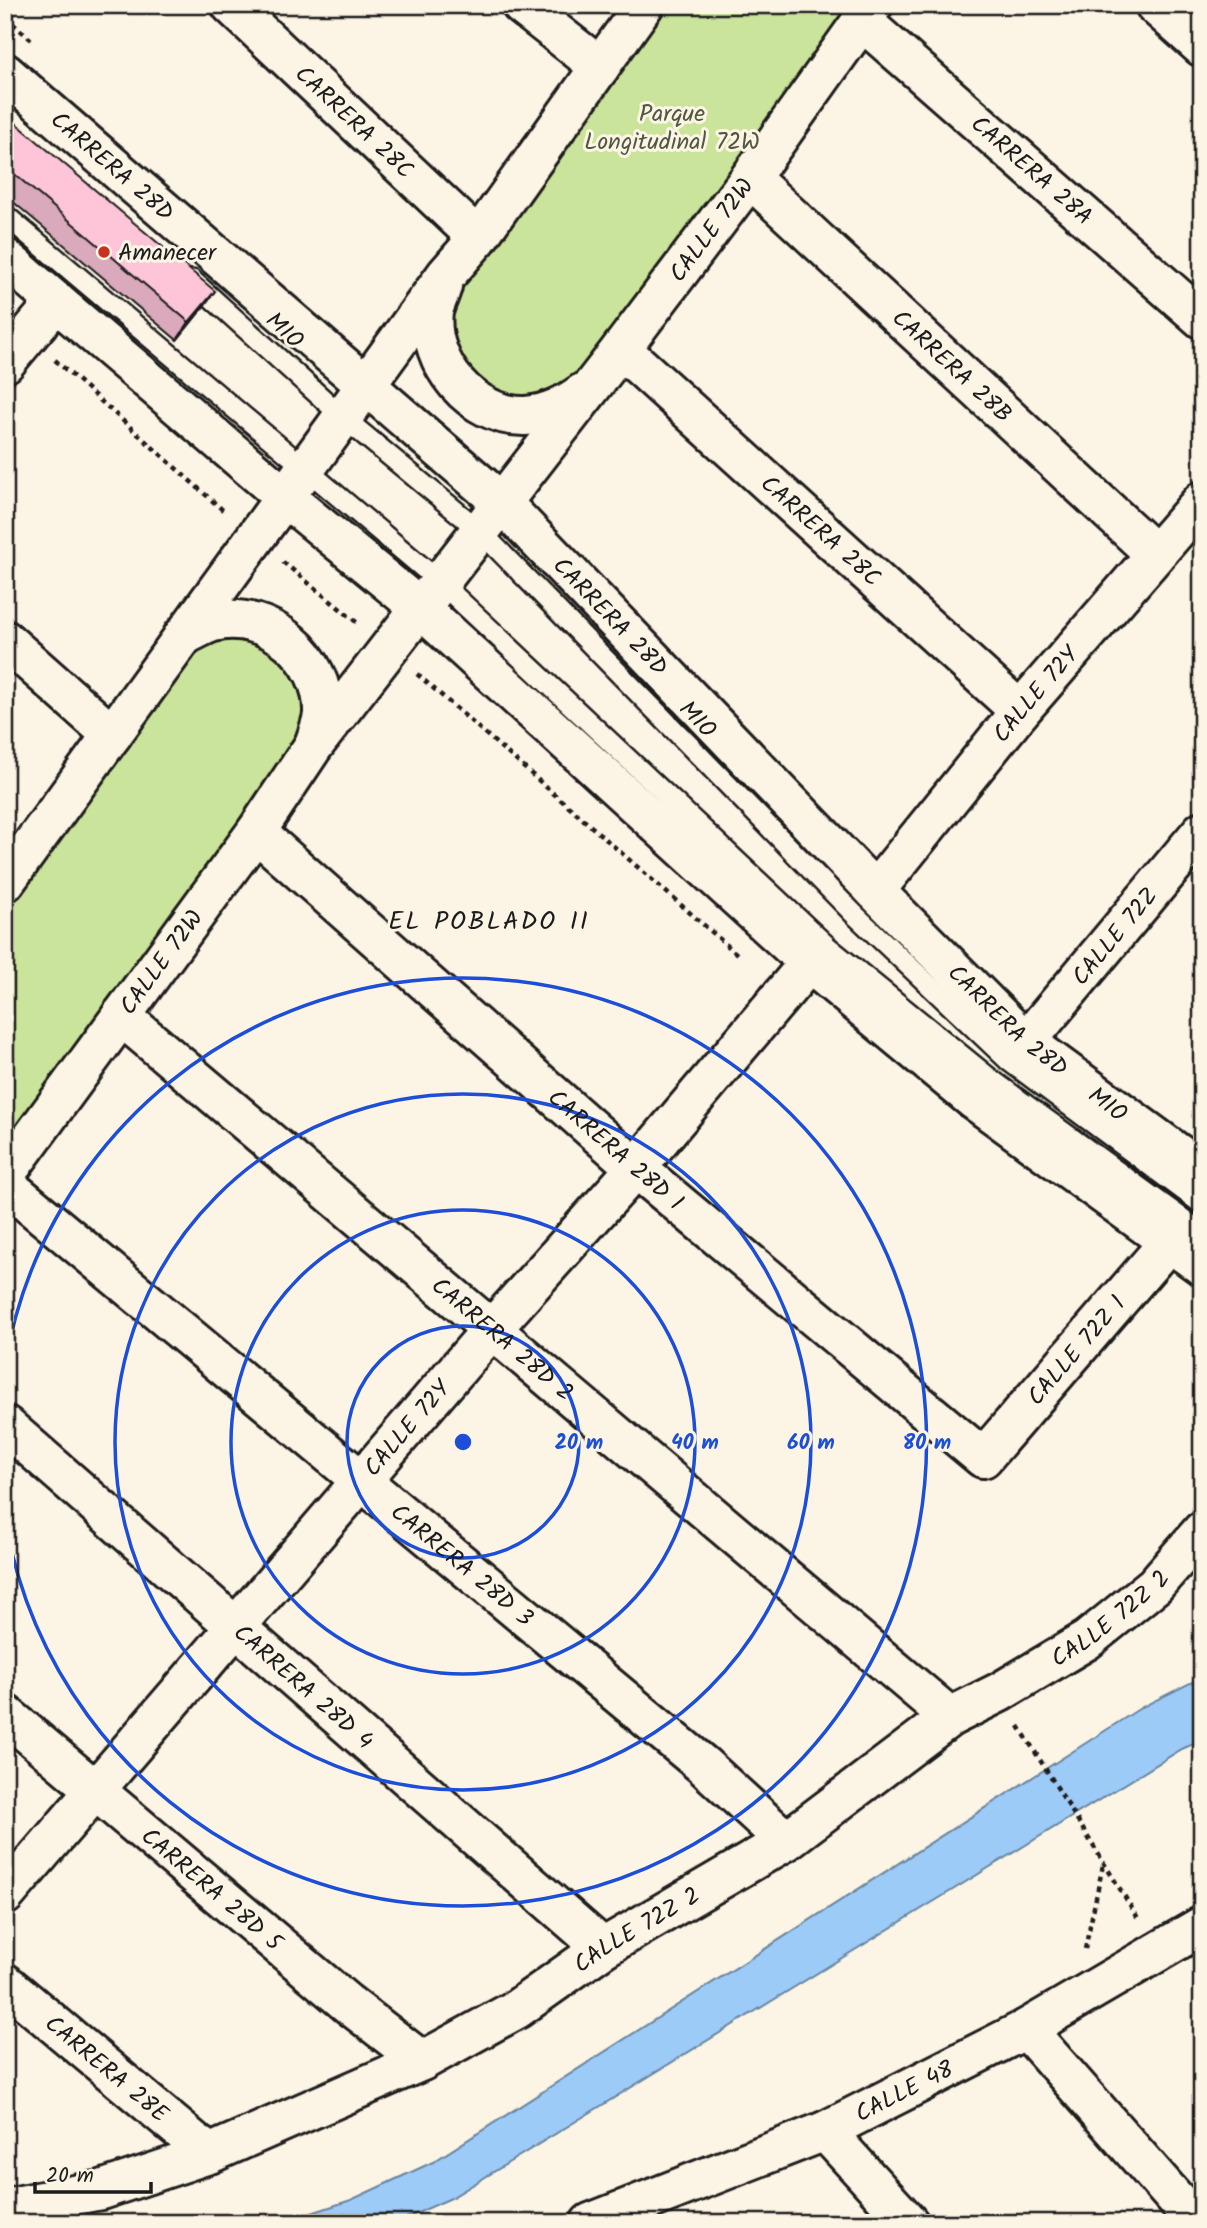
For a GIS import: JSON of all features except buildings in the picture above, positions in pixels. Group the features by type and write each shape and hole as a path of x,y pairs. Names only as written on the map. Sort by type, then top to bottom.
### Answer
{"street":[{"name":"CARRERA 28C","path":"231,5 478,238"},
{"path":"521,5 600,67"},
{"name":"CALLE 72W","path":"6,880 345,419 446,275 478,238 644,5"},
{"path":"1156,5 1202,47"},
{"name":"CALLE 72W","path":"5,1175 256,832 314,745 594,385 750,178 867,13"},
{"name":"CARRERA 28A","path":"867,13 1202,319"},
{"name":"CARRERA 28D","path":"5,73 368,387 491,517 1026,1042 1199,1164"},
{"name":"CARRERA 28B","path":"750,178 1155,554"},
{"path":"5,258 55,302 297,484 431,596 810,963 974,1100 1185,1238 1202,1266"},
{"name":"CALLE 72W","path":"446,275 433,312 436,350 455,384 486,408 524,416 562,408 594,385"},
{"path":"5,363 55,302"},
{"name":"CARRERA 28C","path":"621,349 1020,711"},
{"name":"CALLE 72Y","path":"875,891 1020,711 1202,501"},
{"name":"CALLE 72W","path":"183,636 213,622 246,621 277,632 302,652 318,681 323,714 314,745"},
{"path":"5,640 112,735"},
{"name":"CALLE 72Z","path":"1026,1042 1202,831"},
{"name":"CARRERA 28D 1","path":"256,832 636,1168 983,1458"},
{"name":"CALLE 72Y","path":"5,1895 491,1330 636,1168 810,963"},
{"name":"CARRERA 28D 2","path":"121,1016 950,1717"},
{"name":"CARRERA 28D 3","path":"5,1184 703,1765 786,1841"},
{"name":"CALLE 72Z 1","path":"983,1458 1185,1238"},
{"name":"CARRERA 28D 4","path":"5,1425 603,1948"},
{"name":"CALLE 72Z 2","path":"5,2208 101,2190 209,2154 422,2061 517,2009 603,1948 786,1841 950,1717 1000,1692 1087,1640 1155,1585 1202,1531"},
{"name":"CARRERA 28D 5","path":"5,1714 346,2003 422,2061"},
{"name":"CALLE 48","path":"594,2222 825,2130 1026,2029 1202,1926"},
{"name":"CARRERA 28E","path":"5,1983 209,2154"},
{"path":"1026,2029 1196,2218"},
{"path":"825,2130 909,2223"}],"lane":[{"path":"5,215 297,484"},
{"name":"MIO","path":"173,265 345,419 491,517 854,914 1009,1061 1202,1204"},
{"name":"MIO","path":"431,596 826,945 1185,1238"}],"path":[{"path":"1034,1753 1158,1952"},
{"path":"1073,2001 1104,1864"}],"green space":[{"name":"Parque Longitudinal 72W","path":"644,5 873,5 562,408 455,384 446,275"},
{"path":"277,632 323,714 5,1175 5,882 183,636"}],"water":[{"path":"1202,1677 1202,1740 1182,1749 451,2198 395,2223 281,2223 351,2200 433,2162 1142,1707"}],"place":[{"name":"Amanecer","path":"104,252"}],"district":[{"name":"EL POBLADO II","path":"489,920"}]}
